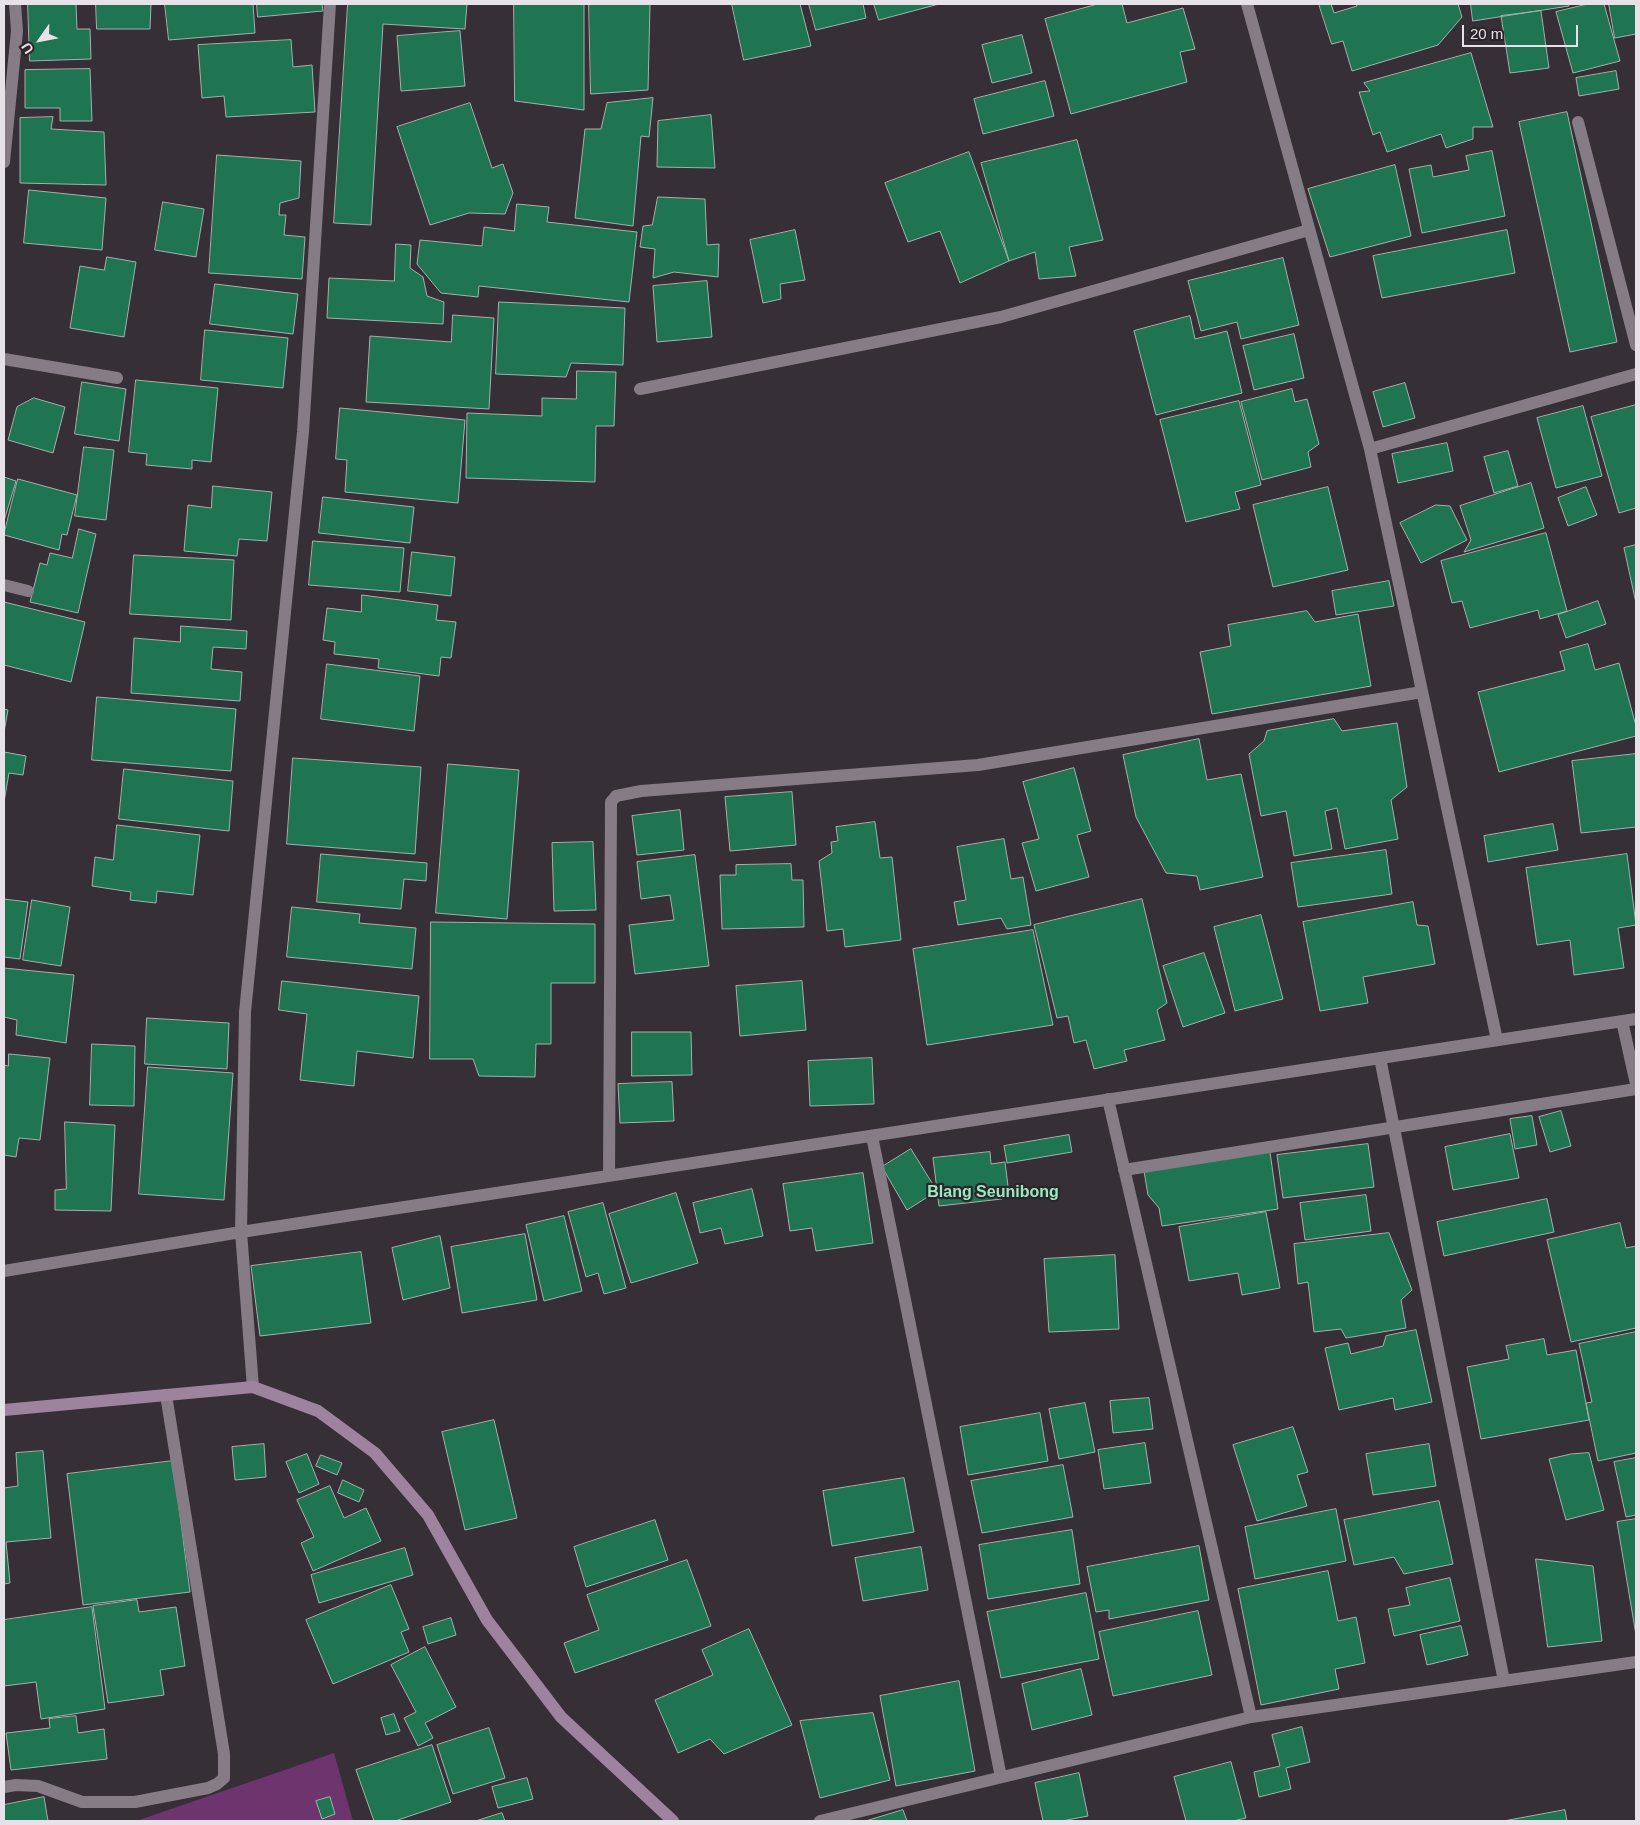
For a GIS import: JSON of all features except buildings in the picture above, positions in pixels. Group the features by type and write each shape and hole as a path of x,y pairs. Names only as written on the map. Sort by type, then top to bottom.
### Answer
{"main road":[{"path":"4,1410 253,1387 318,1411 375,1453 428,1515 487,1620 561,1717 673,1821"}],"street":[{"path":"4,162 17,31 15,4"},
{"path":"253,1387 241,1232 245,1012 303,432 330,4"},
{"path":"1247,4 1370,449 1497,1040"},
{"path":"1578,122 1636,345"},
{"path":"640,389 1001,318 1309,230"},
{"path":"4,359 116,378"},
{"path":"1370,449 1636,374"},
{"path":"4,585 28,590"},
{"path":"609,1176 611,802 616,796 641,790 978,765 1422,692"},
{"path":"4,1271 241,1232 1636,1019"},
{"path":"1622,1021 1636,1084"},
{"path":"1380,1058 1504,1681"},
{"path":"1124,1170 1636,1089"},
{"path":"1108,1099 1251,1718"},
{"path":"872,1136 1002,1778"},
{"path":"4,1787 16,1785 38,1786 82,1802 135,1802 208,1788 224,1778 224,1754 166,1395"},
{"path":"820,1821 1251,1718 1636,1662"}],"shaded area":[{"path":"334,1753 353,1821 139,1820"}],"district":[{"name":"Blang Seunibong","path":"993,1193"}]}
